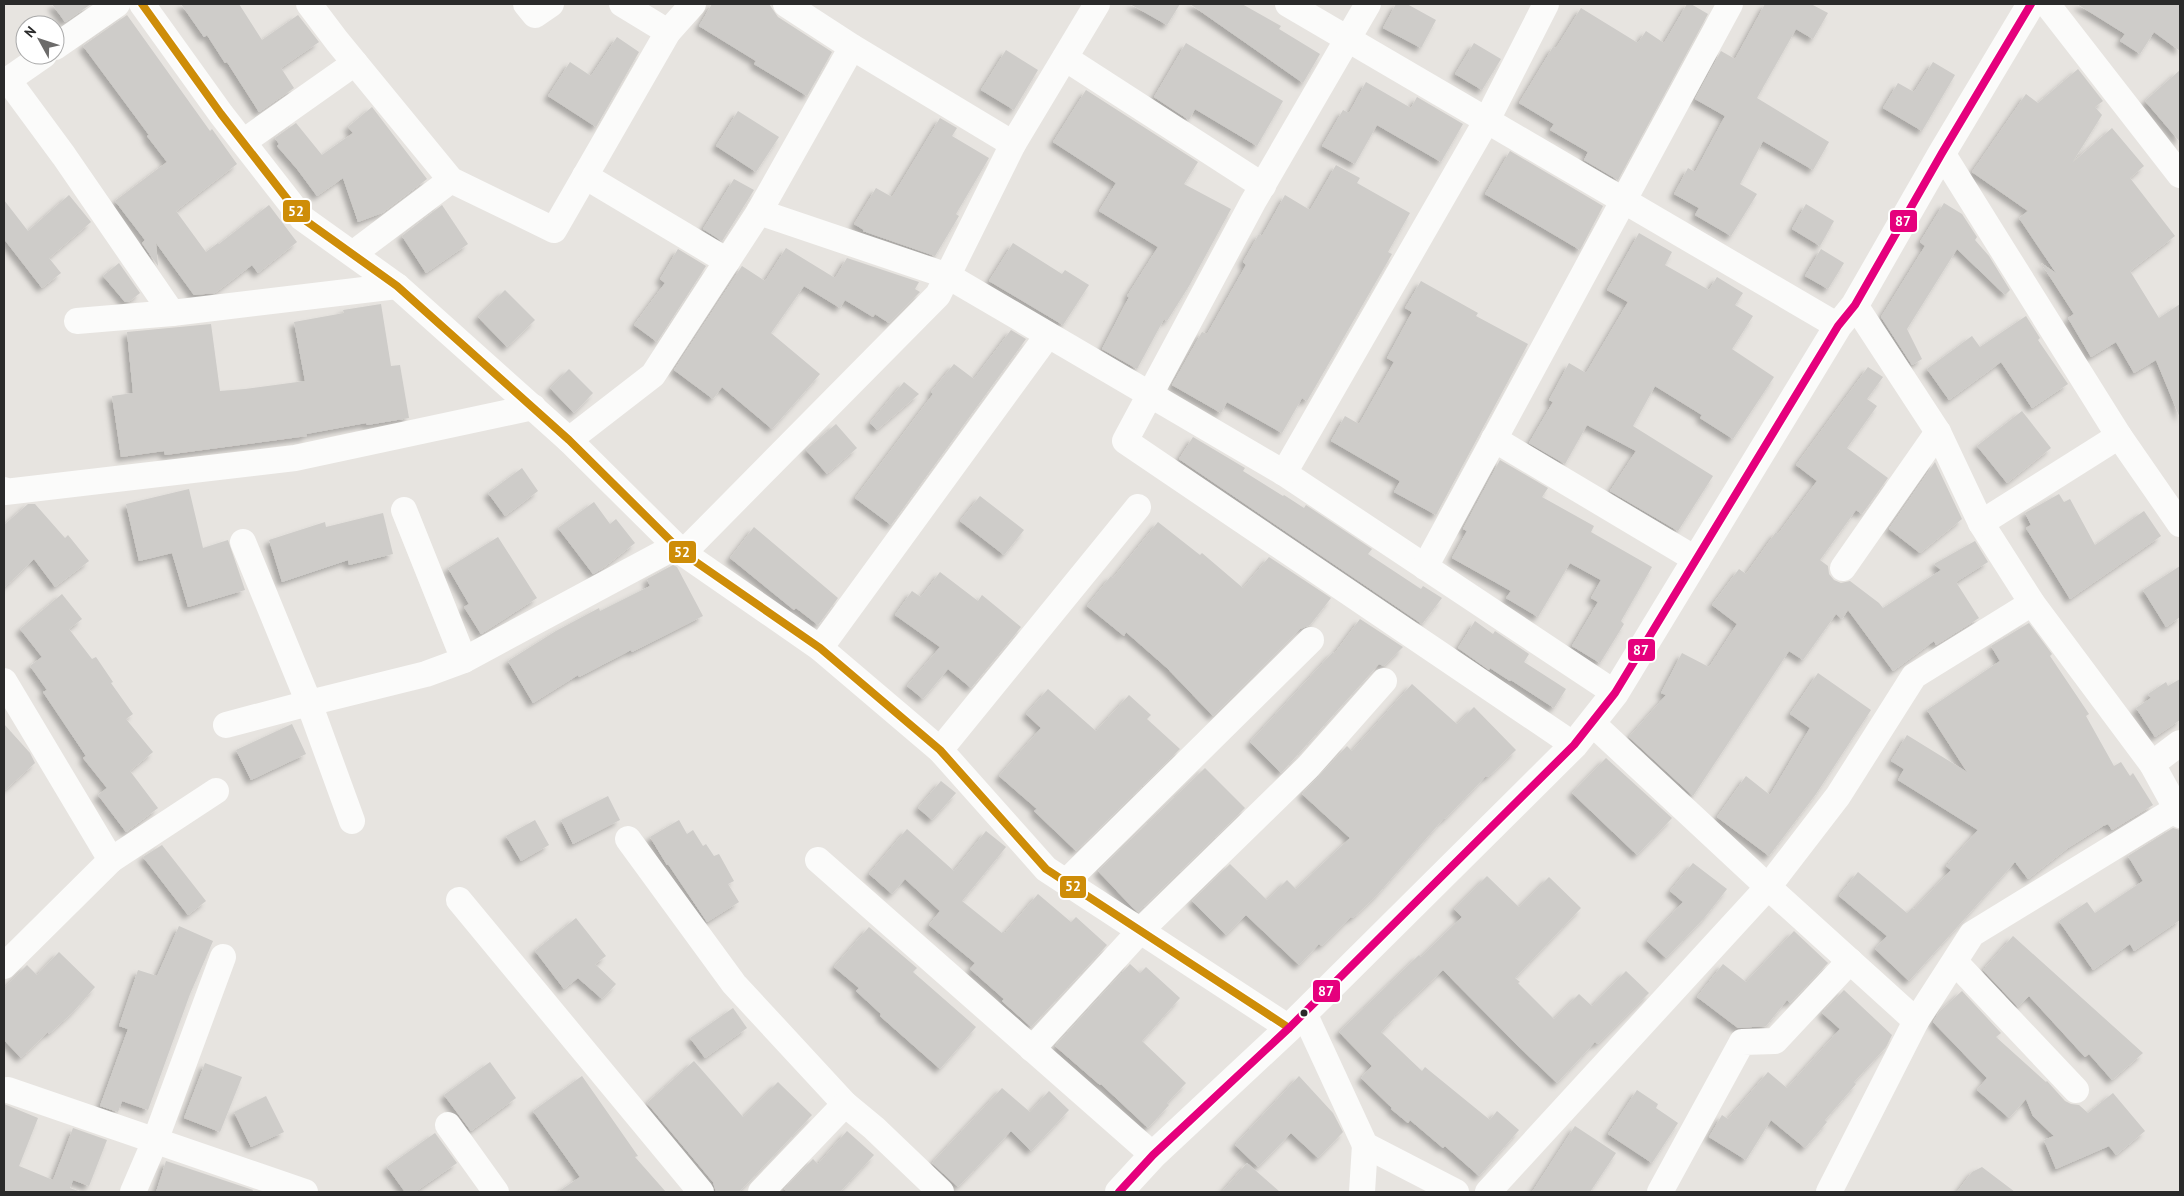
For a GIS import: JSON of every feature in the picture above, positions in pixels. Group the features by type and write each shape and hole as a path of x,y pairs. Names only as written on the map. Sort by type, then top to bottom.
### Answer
{"street":[{"path":"65,40 117,4"},
{"path":"142,4 243,142 302,218 354,253 397,286 569,440 680,549 820,648 940,750 1046,869 1140,931 1296,1020 1365,1145 1362,1192"},
{"path":"310,4 355,63 452,180 554,230 668,32 693,4"},
{"path":"526,4 535,15 551,4"},
{"path":"622,4 668,32"},
{"path":"786,4 852,47 1013,144"},
{"path":"226,725 426,674 464,660 680,549 938,295 1013,144 1097,4"},
{"path":"1288,4 1838,326"},
{"path":"1368,4 1350,39 1263,186 1125,441 1574,745"},
{"path":"1284,473 1487,120 1546,4"},
{"path":"1119,1192 1153,1155 1296,1020 1574,745 1615,694 1838,326 1855,305 1942,153 2032,4"},
{"path":"2047,4 2180,175"},
{"path":"1425,567 1624,200 1725,5"},
{"path":"569,440 653,375 760,212 852,47"},
{"path":"1066,58 1263,186"},
{"path":"243,142 355,63"},
{"path":"30,65 8,80 64,156 172,314"},
{"path":"1942,153 2120,436 2180,524"},
{"path":"585,176 727,261"},
{"path":"354,253 452,180"},
{"path":"760,212 948,276 1284,473 1615,694"},
{"path":"77,321 172,314 397,286"},
{"path":"1835,1191 1916,1021 1972,934 2178,812 2152,764 2032,603 1981,523 1938,432 1855,305"},
{"path":"820,648 1048,335"},
{"path":"4,490 5,492 295,458 533,407"},
{"path":"1843,568 1938,432"},
{"path":"1981,523 2120,436"},
{"path":"1494,439 1697,560"},
{"path":"940,750 1138,507"},
{"path":"404,510 464,660"},
{"path":"243,542 309,703 352,821"},
{"path":"1488,1192 1768,886 1838,796 1914,676 2032,603"},
{"path":"1066,882 1311,640"},
{"path":"1032,1049 1140,931 1308,767 1384,680"},
{"path":"4,681 111,860"},
{"path":"1592,723 1916,1021"},
{"path":"2152,764 2180,743"},
{"path":"4,966 111,860 216,791"},
{"path":"628,839 734,984 845,1104 874,1128 941,1192"},
{"path":"818,860 1153,1155"},
{"path":"459,900 701,1192"},
{"path":"133,1192 155,1141 223,957"},
{"path":"1660,1192 1742,1042 1775,1041 1850,961"},
{"path":"1955,962 2076,1090"},
{"path":"8,1090 305,1192"},
{"path":"760,1192 845,1104"},
{"path":"448,1125 496,1192"},
{"path":"1365,1145 1456,1192"}],"building":[{"path":"52,4 91,4 65,22 65,15 60,15"},
{"path":"181,4 239,4 262,40 298,15 319,42 281,68 294,88 259,112 227,62 225,63 207,35 204,37"},
{"path":"712,4 769,4 778,17 832,52 807,96 754,64 756,61 699,26"},
{"path":"1130,4 1180,4 1167,25"},
{"path":"1190,4 1242,4 1281,26 1279,29 1320,54 1303,83"},
{"path":"1396,4 1407,4 1436,20 1421,48 1383,28"},
{"path":"1687,4 1691,4 1708,14 1618,180 1584,160 1588,152 1550,130 1554,124 1519,103 1553,47 1556,48 1581,8 1638,43 1646,31 1664,43"},
{"path":"1765,4 1811,4 1828,13 1813,39 1796,29 1757,98 1829,142 1813,170 1763,141 1740,184 1757,194 1731,236 1695,215 1699,208 1674,194 1688,168 1695,172 1725,116 1695,99 1721,51 1735,59"},
{"path":"2077,4 2180,4 2180,51 2154,32 2140,54 2120,41 2125,34"},
{"path":"127,15 210,131 212,129 237,164 176,211 206,252 269,205 297,242 258,273 252,265 215,293 194,295 156,243 158,266 142,243 145,240 115,201 167,162 83,46"},
{"path":"617,37 639,52 596,127 548,96 570,62 591,76"},
{"path":"1186,43 1283,101 1257,146 1195,109 1189,120 1154,97"},
{"path":"1474,43 1501,59 1482,90 1455,74"},
{"path":"1006,50 1038,70 1014,110 981,90"},
{"path":"1933,62 1955,75 1922,131 1883,108 1898,83 1914,92"},
{"path":"2078,69 2103,101 2095,107 2102,115 2072,163 2112,128 2144,166 2130,178 2175,236 2130,271 2159,318 2180,304 2180,418 2156,360 2134,373 2116,342 2091,357 2068,318 2074,314 2041,263 2056,273 2019,218 2028,211 1972,172 2026,94 2038,103"},
{"path":"2180,70 2180,142 2145,101"},
{"path":"1366,82 1411,108 1417,97 1463,124 1441,162 1377,125 1355,164 1322,146 1343,110 1349,113"},
{"path":"1086,90 1198,162 1184,184 1231,209 1189,286 1167,321 1164,319 1137,369 1102,349 1129,297 1127,296 1158,247 1099,211 1116,183 1053,142"},
{"path":"372,107 427,179 382,213 358,222 343,178 317,196 277,146 279,144 275,138 296,123 322,155 353,133 348,127"},
{"path":"738,111 779,137 756,172 716,146"},
{"path":"940,118 957,128 952,136 989,158 956,214 959,216 935,256 863,231 854,224 876,188 892,197"},
{"path":"1510,151 1603,206 1580,250 1485,194"},
{"path":"1336,165 1360,178 1357,183 1410,213 1388,252 1392,254 1307,401 1302,398 1282,433 1227,402 1221,413 1172,385 1202,332 1207,334 1246,265 1243,262 1259,234 1262,236 1285,195 1310,210"},
{"path":"734,179 754,190 722,241 703,229"},
{"path":"69,195 91,222 49,258 61,273 42,288 4,239 4,200 28,231"},
{"path":"1944,203 1962,214 1977,237 1975,240 1989,256 2010,290 2005,295 1957,249 1907,329 1922,359 1912,365 1881,317 1925,246 1920,242"},
{"path":"1806,204 1834,221 1820,246 1792,229"},
{"path":"442,205 468,244 426,273 402,236"},
{"path":"1639,233 1672,252 1665,265 1709,290 1717,277 1743,293 1735,305 1753,316 1732,349 1774,377 1733,439 1700,418 1702,415 1655,386 1633,426 1713,476 1678,531 1610,491 1636,451 1587,425 1565,464 1529,443 1553,402 1549,400 1569,363 1586,373 1628,302 1607,290"},
{"path":"1013,243 1062,274 1065,270 1089,285 1063,325 989,281"},
{"path":"786,248 835,278 847,258 919,282 915,289 920,292 889,323 875,314 873,317 845,300 840,308 804,286 771,333 820,374 772,429 722,387 713,399 674,370 742,266 765,281"},
{"path":"678,249 706,266 657,342 634,325 665,283 660,279"},
{"path":"1821,249 1844,263 1828,289 1805,276"},
{"path":"119,263 140,293 130,301 125,302 103,276"},
{"path":"1421,281 1478,313 1476,316 1528,344 1436,515 1394,492 1400,481 1331,441 1345,416 1359,424 1394,362 1387,358 1412,312 1405,308"},
{"path":"505,290 535,320 507,347 478,317"},
{"path":"381,304 391,366 400,365 409,418 367,425 366,423 306,434 307,436 165,455 164,451 121,457 112,396 133,393 127,332 211,324 220,391 245,389 305,381 294,322 344,313 343,310"},
{"path":"2026,316 2040,338 2038,340 2068,384 2032,408 2001,362 1949,400 1927,369 1972,336 1980,347"},
{"path":"1011,330 1026,339 891,525 855,498 933,394 931,392 954,364 974,379"},
{"path":"1868,367 1883,377 1867,399 1877,406 1847,448 1888,478 1862,514 1856,510 1820,560 1828,566 1829,574 1834,580 1841,583 1850,581 1883,608 1941,570 1934,564 1975,541 1988,562 1956,582 1979,618 1936,645 1934,641 1893,671 1848,610 1842,619 1836,614 1803,660 1789,651 1693,796 1629,737 1666,695 1661,693 1682,653 1709,667 1737,624 1712,605 1739,569 1746,574 1776,532 1778,534 1817,481 1796,465"},
{"path":"569,369 593,393 574,413 550,388"},
{"path":"904,382 919,394 877,430 870,423"},
{"path":"2022,411 2051,448 2007,483 1977,446"},
{"path":"836,424 857,448 827,474 806,450"},
{"path":"1193,437 1245,468 1243,471 1283,496 1304,508 1306,505 1372,549 1368,554 1421,589 1423,586 1442,598 1422,624 1179,459"},
{"path":"1500,460 1548,488 1542,497 1594,526 1591,532 1652,567 1621,621 1624,624 1600,663 1572,646 1598,602 1591,598 1601,580 1570,563 1538,617 1506,598 1511,591 1452,558 1467,531 1463,529"},
{"path":"1935,462 1962,519 1920,553 1889,529"},
{"path":"522,468 538,491 505,516 488,493"},
{"path":"189,489 203,548 228,540 245,590 188,607 172,553 139,561 126,504"},
{"path":"2059,494 2064,502 2070,499 2095,545 2144,511 2161,536 2070,599 2026,528 2031,525 2025,513"},
{"path":"980,496 1024,530 1004,555 960,521"},
{"path":"594,502 610,524 616,519 635,543 593,574 558,528"},
{"path":"28,504 35,504 65,538 68,535 89,561 55,587 34,559 4,588 4,525"},
{"path":"383,513 393,554 349,565 348,560 282,582 269,540 325,522 326,527"},
{"path":"1158,522 1200,555 1202,553 1243,588 1269,557 1331,598 1310,625 1300,629 1213,716 1167,668 1126,632 1124,636 1087,606 1111,576 1113,578"},
{"path":"754,527 838,598 818,625 796,608 794,610 730,558"},
{"path":"498,537 537,598 481,634 464,607 469,604 448,568"},
{"path":"673,565 677,567 703,616 632,652 631,650 579,677 578,675 533,703 508,661 556,631 599,608 600,611 650,586 647,579"},
{"path":"2180,566 2180,617 2166,627 2143,590"},
{"path":"940,572 978,601 982,595 1021,627 971,688 948,669 923,699 907,686 940,647 895,615 912,591 921,597"},
{"path":"62,594 82,619 69,629 92,659 96,657 113,682 111,683 133,714 126,719 153,752 130,771 158,808 126,832 98,795 107,788 83,758 86,756 43,692 47,690 30,666 42,657 20,629"},
{"path":"1360,619 1403,647 1384,666 1379,664 1281,773 1250,742 1333,652 1334,654"},
{"path":"1475,621 1493,634 1495,631 1529,654 1524,662 1566,689 1554,708 1511,680 1490,668 1489,670 1458,648"},
{"path":"2029,623 2052,654 2050,656 2089,714 2086,716 2114,766 2121,762 2130,776 2133,773 2153,805 2112,830 2108,824 2103,826 2068,848 2028,879 2015,862 1909,981 1875,949 1887,936 1839,896 1858,872 1907,913 1912,908 1914,909 1951,870 1946,866 1978,830 1898,780 1904,769 1891,761 1907,735 1967,772 1927,710 2000,661 1991,646"},
{"path":"1818,673 1871,710 1816,794 1769,856 1717,817 1746,776 1770,795 1810,728 1790,714"},
{"path":"2180,679 2180,720 2155,737 2136,708 2151,698 2148,694 2166,682 2168,686"},
{"path":"1412,684 1457,724 1474,707 1516,750 1488,777 1486,776 1444,818 1377,895 1353,918 1351,917 1322,946 1319,944 1299,965 1246,915 1226,935 1192,901 1230,864 1267,900 1287,880 1296,889 1350,838 1302,794 1347,746 1352,751"},
{"path":"1048,689 1096,731 1129,695 1151,715 1147,719 1180,749 1076,851 1034,811 1037,809 999,776 1041,728 1026,714"},
{"path":"4,724 30,753 35,763 4,791"},
{"path":"292,724 306,754 251,780 236,750"},
{"path":"1606,758 1672,818 1637,855 1572,793"},
{"path":"1205,768 1245,808 1138,912 1098,871"},
{"path":"941,781 956,793 932,820 918,808"},
{"path":"608,796 620,820 573,844 561,820"},
{"path":"535,820 549,845 521,861 506,836"},
{"path":"679,820 687,834 693,830 703,846 706,844 714,856 719,854 734,881 728,884 739,902 707,922 650,837"},
{"path":"2173,828 2180,830 2180,920 2134,951 2130,944 2093,970 2059,921 2087,902 2095,913 2143,881 2128,856"},
{"path":"907,829 954,871 986,831 1006,847 962,901 1002,933 1003,931 1005,933 1038,894 1071,922 1076,917 1107,945 1031,1027 1002,1001 1004,999 970,969 975,963 929,925 940,911 905,879 892,894 869,874"},
{"path":"162,845 206,901 188,915 143,857"},
{"path":"1693,863 1727,889 1705,917 1666,958 1647,941 1683,902 1670,891"},
{"path":"1487,876 1519,907 1549,877 1581,908 1515,978 1554,1019 1579,994 1592,1006 1626,971 1649,993 1598,1044 1595,1042 1557,1083 1443,970 1394,1016 1381,1032 1422,1071 1425,1067 1490,1120 1497,1111 1519,1130 1479,1176 1445,1146 1443,1148 1410,1120 1408,1123 1391,1109 1361,1078 1372,1066 1339,1032 1419,955 1421,957 1462,917 1454,909"},
{"path":"576,918 606,956 595,964 616,984 602,999 578,978 564,989 535,951"},
{"path":"179,926 213,941 190,994 148,1110 122,1101 118,1112 100,1106 128,1029 119,1026 138,970 157,976"},
{"path":"869,927 917,968 913,972 976,1027 940,1069 880,1016 881,1014 856,991 859,988 834,967"},
{"path":"1794,931 1828,963 1790,1003 1787,1000 1766,1026 1738,1028 1697,997 1723,964 1746,982"},
{"path":"2013,936 2143,1053 2112,1080 2089,1054 2085,1057 2029,996 2018,1007 1983,970"},
{"path":"59,952 95,987 73,1012 49,1034 48,1032 21,1058 4,1040 4,988 27,965 37,975"},
{"path":"1130,964 1140,973 1146,967 1180,998 1142,1041 1186,1083 1167,1103 1169,1105 1148,1128 1101,1084 1055,1046"},
{"path":"1844,990 1892,1035 1886,1047 1854,1082 1856,1084 1825,1120 1827,1122 1805,1148 1771,1120 1746,1160 1709,1137 1722,1115 1728,1119 1768,1072 1787,1088 1840,1029 1822,1013"},
{"path":"1962,991 2001,1033 1996,1037 2047,1081 2065,1101 2079,1105 2088,1113 2113,1093 2145,1131 2116,1155 2109,1146 2056,1169 2044,1140 2054,1136 2033,1116 2026,1099 2009,1118 1977,1090 1987,1078 1933,1022 1939,1012"},
{"path":"733,1008 747,1028 705,1058 690,1038"},
{"path":"694,1061 743,1117 778,1082 812,1115 739,1192 716,1192 713,1182 647,1103"},
{"path":"490,1062 516,1098 471,1131 444,1095"},
{"path":"205,1063 242,1077 220,1132 184,1118"},
{"path":"582,1076 638,1156 635,1157 666,1192 558,1192 580,1177 533,1111"},
{"path":"1299,1076 1333,1113 1343,1132 1318,1158 1291,1133 1258,1167 1235,1145"},
{"path":"1002,1088 1030,1112 1049,1091 1069,1110 1031,1151 1011,1131 958,1187 932,1163"},
{"path":"1637,1090 1658,1104 1656,1108 1678,1123 1652,1163 1608,1134"},
{"path":"266,1096 284,1132 251,1147 234,1112"},
{"path":"4,1104 38,1118 19,1166 53,1180 73,1128 107,1140 89,1186 73,1180 70,1188 81,1192 4,1192"},
{"path":"1575,1126 1616,1153 1590,1192 1532,1192"},
{"path":"847,1131 874,1155 840,1192 787,1192 784,1189 813,1159 818,1164"},
{"path":"435,1133 457,1163 415,1192 405,1192 387,1167"},
{"path":"166,1161 253,1190 252,1192 156,1192"},
{"path":"1247,1163 1280,1192 1222,1192"},
{"path":"1982,1167 2015,1192 1957,1192 1972,1172"}],"transit line":[{"name":"52","path":"142,4 221,114 302,218 397,286 569,440 683,553 820,648 940,750 1046,869 1289,1028"},
{"name":"87","path":"1119,1192 1153,1155 1289,1028 1574,745 1615,693 1838,326 1855,305 1942,153 2031,4"}]}
